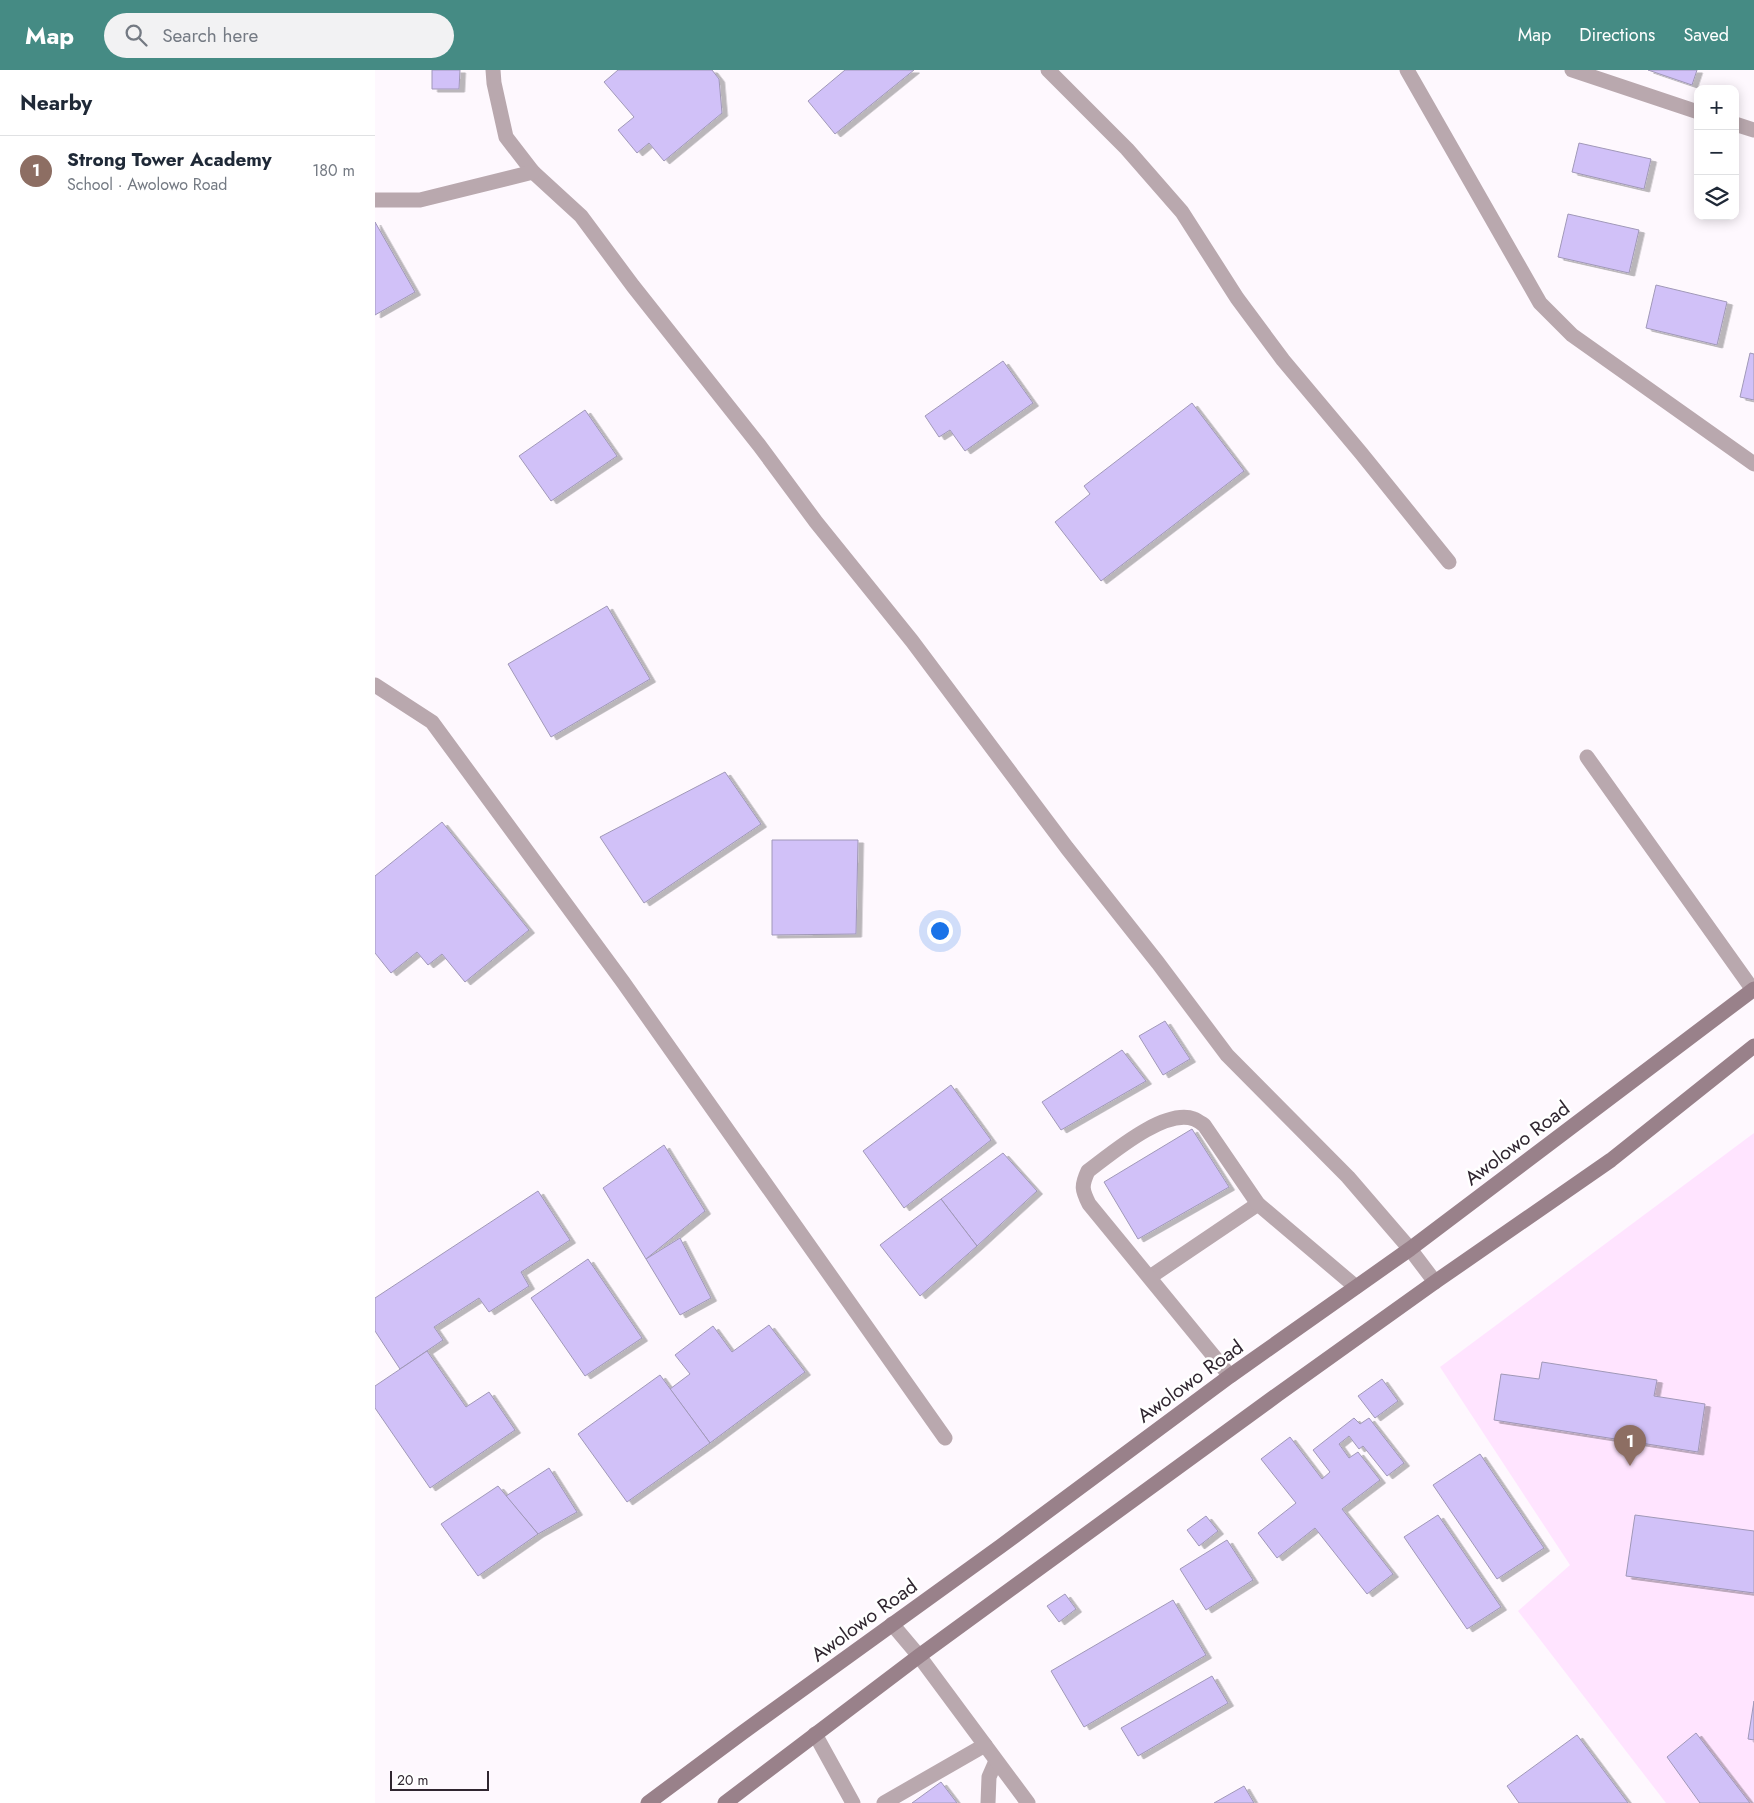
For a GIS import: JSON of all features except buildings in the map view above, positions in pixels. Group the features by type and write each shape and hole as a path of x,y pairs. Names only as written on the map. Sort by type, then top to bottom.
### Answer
{"main road":[{"name":"Awolowo Road","path":"648,1803 1001,1546 1230,1376 1410,1249 1753,990"},
{"path":"725,1803 919,1656 1435,1282 1611,1160 1754,1046"}],"street":[{"path":"493,70 506,137 533,172 581,216 633,286 759,445 816,522 912,641 1067,848 1158,963 1227,1055 1348,1177 1410,1249 1435,1282"},
{"path":"1048,70 1127,149 1182,212 1237,298 1283,360 1449,562"},
{"path":"1407,70 1540,303 1572,335 1754,464"},
{"path":"1571,70 1694,111"},
{"path":"1739,125 1754,130"},
{"path":"375,200 420,200 533,172"},
{"path":"375,685 432,722 623,982 945,1438"},
{"path":"1587,757 1753,990"},
{"path":"1230,1376 1089,1204 1082,1191 1088,1171 1152,1126 1176,1117 1193,1118 1204,1125 1258,1204 1356,1287"},
{"path":"1150,1277 1258,1204"},
{"path":"892,1624 919,1656 1028,1803"},
{"path":"815,1734 853,1803"},
{"path":"884,1803 985,1745"},
{"path":"987,1803 989,1778 996,1761"}],"shaded area":[{"path":"1754,1133 1754,1803 1666,1803 1518,1611 1570,1565 1440,1367"}],"place":[{"name":"Strong Tower Academy","path":"1630,1466"}]}
